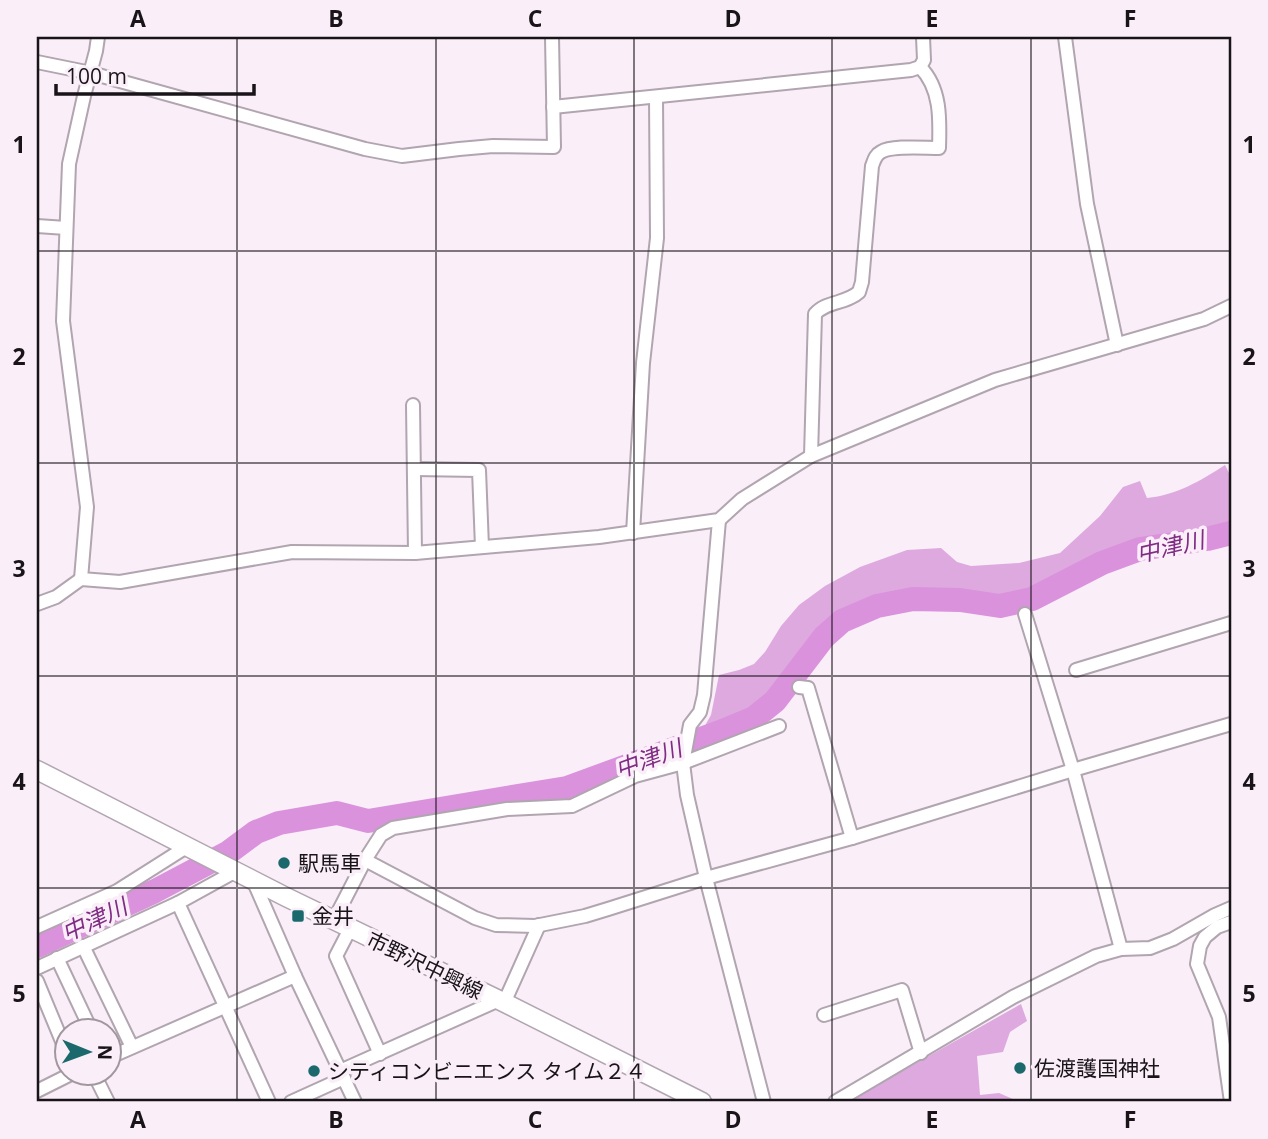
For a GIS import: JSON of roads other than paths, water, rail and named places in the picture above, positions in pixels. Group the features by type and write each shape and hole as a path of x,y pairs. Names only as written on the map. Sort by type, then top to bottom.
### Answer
{"main road":[{"name":"市野沢中興線","path":"37,770 350,929 502,1001 702,1102"}],"street":[{"path":"81,579 87,507 63,321 69,164 98,37"},
{"path":"37,62 91,73 365,149 402,156 481,147 554,147 552,37"},
{"path":"553,107 911,70 920,66 924,60 923,37"},
{"path":"1065,37 1087,204 1117,345"},
{"path":"811,456 815,314 821,307 845,301 859,292 875,157 882,151 893,149 939,148 940,116 936,98 930,76 920,66"},
{"path":"633,533 643,363 657,238 656,97"},
{"path":"37,226 66,228"},
{"path":"37,604 56,597 81,579 120,582 292,552 415,553 633,533 719,520 742,499 811,456 995,380 1204,319 1231,306"},
{"path":"413,405 415,553"},
{"path":"414,469 479,470 482,547"},
{"path":"719,520 704,695 700,712 690,725 683,763 687,795 706,878 764,1102"},
{"path":"1025,614 1073,770 1121,949"},
{"path":"1076,670 1231,623"},
{"path":"799,687 808,688 852,838"},
{"path":"365,860 475,918 496,925 539,925 596,913 1231,723"},
{"path":"334,920 381,835 393,828 507,809 572,806 635,776 683,763 779,726"},
{"path":"37,927 117,891 191,847"},
{"path":"37,968 178,903 231,869"},
{"path":"253,880 355,1102"},
{"path":"178,903 269,1102"},
{"path":"835,1102 1013,997 1096,957 1121,949 1150,948 1173,939 1231,908"},
{"path":"1231,922 1217,927 1206,937 1200,946 1197,964 1219,1017 1231,1102"},
{"path":"290,1102 380,1054 502,1001 539,925"},
{"path":"350,929 335,956 380,1054"},
{"path":"83,946 132,1047"},
{"path":"57,958 84,1016"},
{"path":"122,1052 295,976"},
{"path":"37,981 52,1017"},
{"path":"824,1015 901,990 921,1053"},
{"path":"100,1086 108,1102"}],"waterway":[{"name":"中津川","path":"37,946 155,891 229,852 256,832 279,823 337,813 368,821 567,788 720,732 754,718 775,701 824,637 842,621 877,606 913,599 960,600 1000,606 1032,599 1102,563 1140,549 1231,533"}],"place":[{"name":"駅馬車","path":"284,863"},
{"name":"金井","path":"298,916"},
{"name":"佐渡護国神社","path":"1020,1068"},
{"name":"シティコンビニエンス タイム２４","path":"314,1071"}]}
